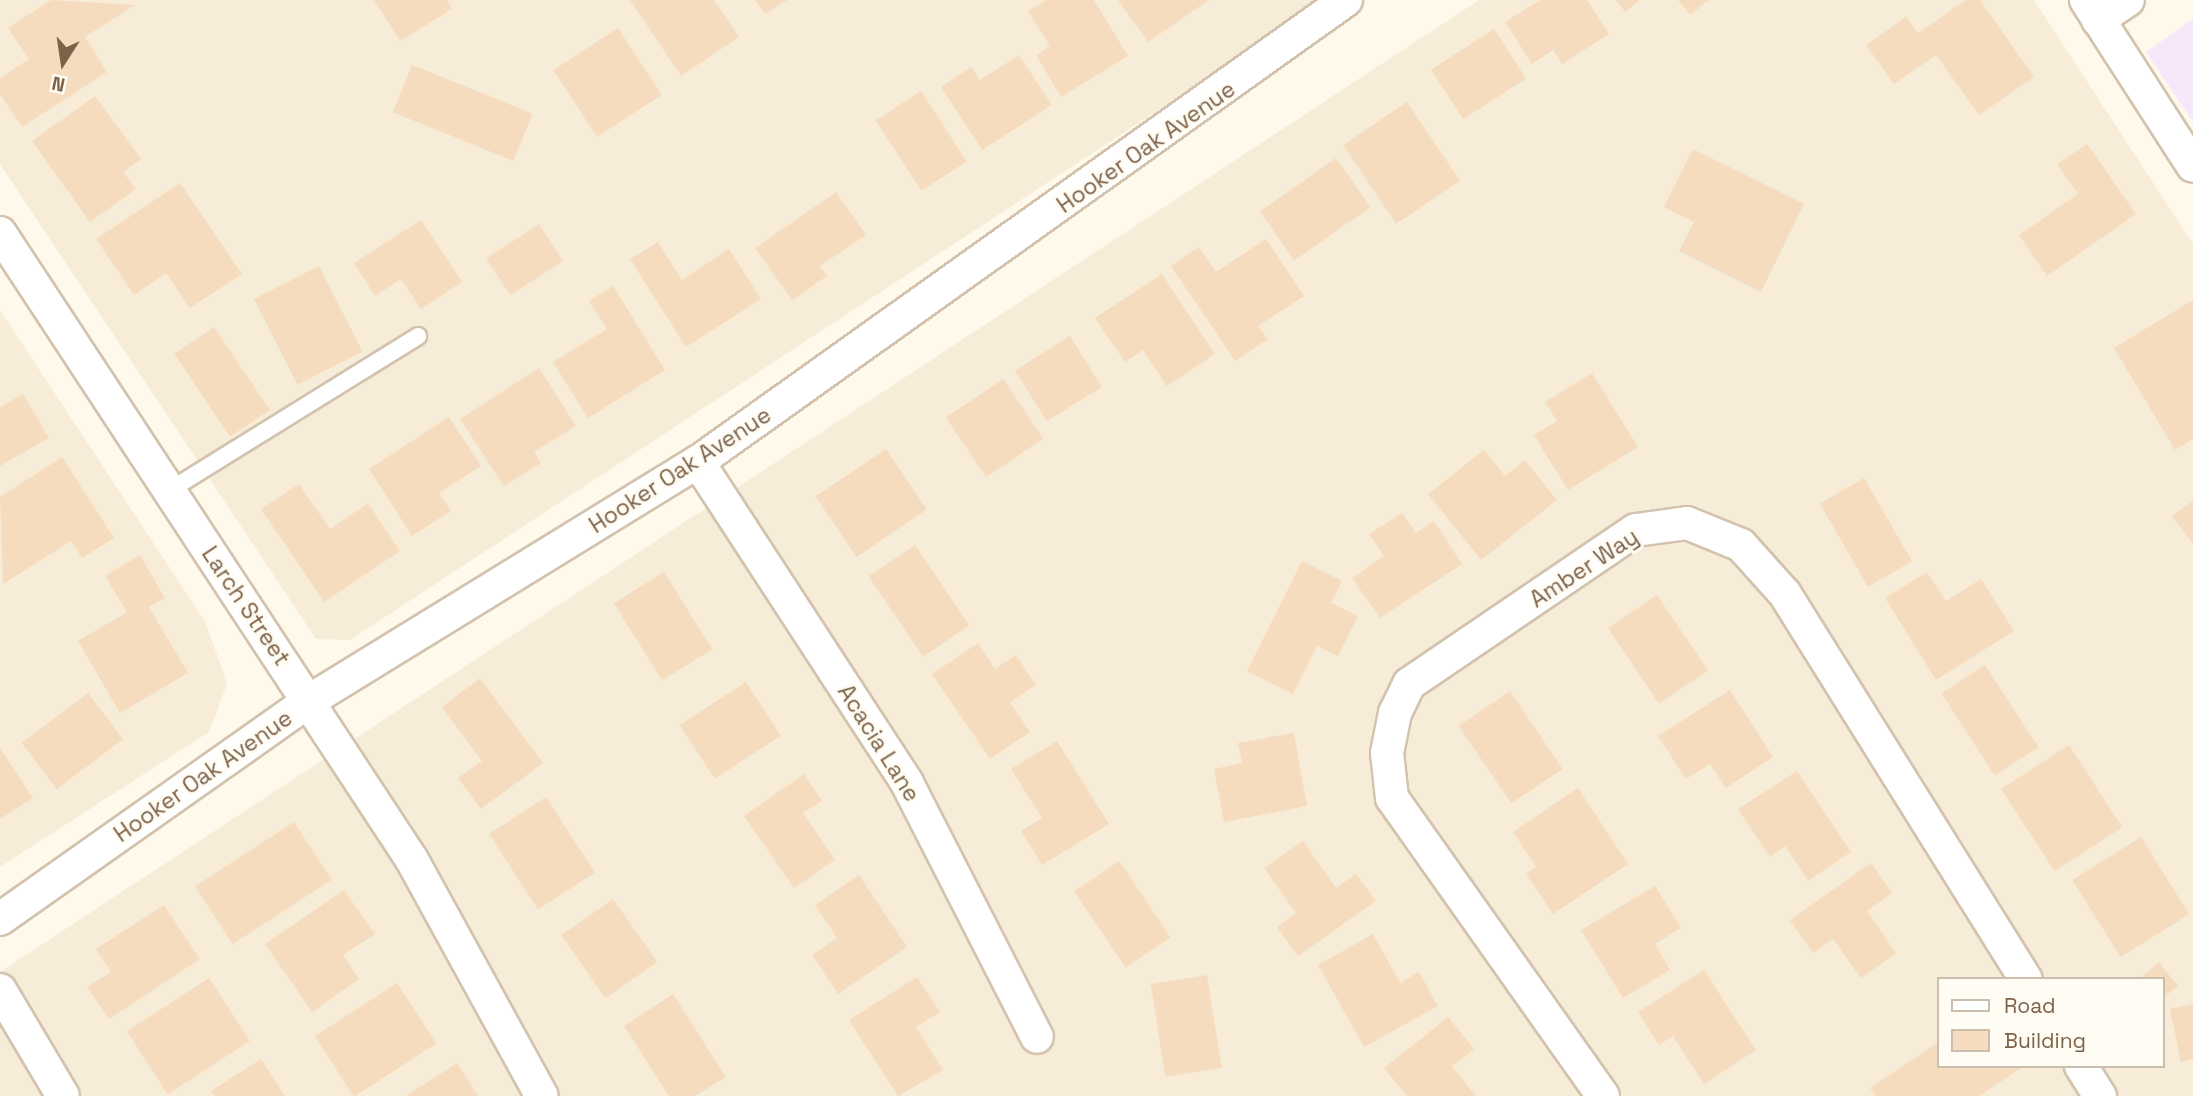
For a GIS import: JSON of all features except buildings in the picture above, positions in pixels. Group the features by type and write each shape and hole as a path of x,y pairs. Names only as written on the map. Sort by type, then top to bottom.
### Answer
{"street":[{"name":"Hooker Oak Avenue","path":"0,919 309,701 698,462 1346,0"},
{"path":"2128,0 2092,10 2193,166"},
{"name":"Larch Street","path":"0,233 10,271 170,490 412,860 542,1096"},
{"name":"Acacia Lane","path":"698,462 907,783 1037,1037"},
{"name":"Amber Way","path":"1603,1096 1392,798 1388,753 1395,713 1409,684 1636,530 1687,523 1741,545 1785,594 2025,977"},
{"path":"0,990 63,1096"},
{"path":"2082,1068 2100,1096"}],"lane":[{"path":"170,490 418,336"}],"shaded area":[{"path":"0,0 1326,0 350,640 316,639 0,164"},
{"path":"1479,0 2034,0 2193,244 2193,1096 0,1096 0,972"},
{"path":"2193,19 2193,122 2146,52"},
{"path":"0,310 206,623 227,684 209,732 0,867"}]}
